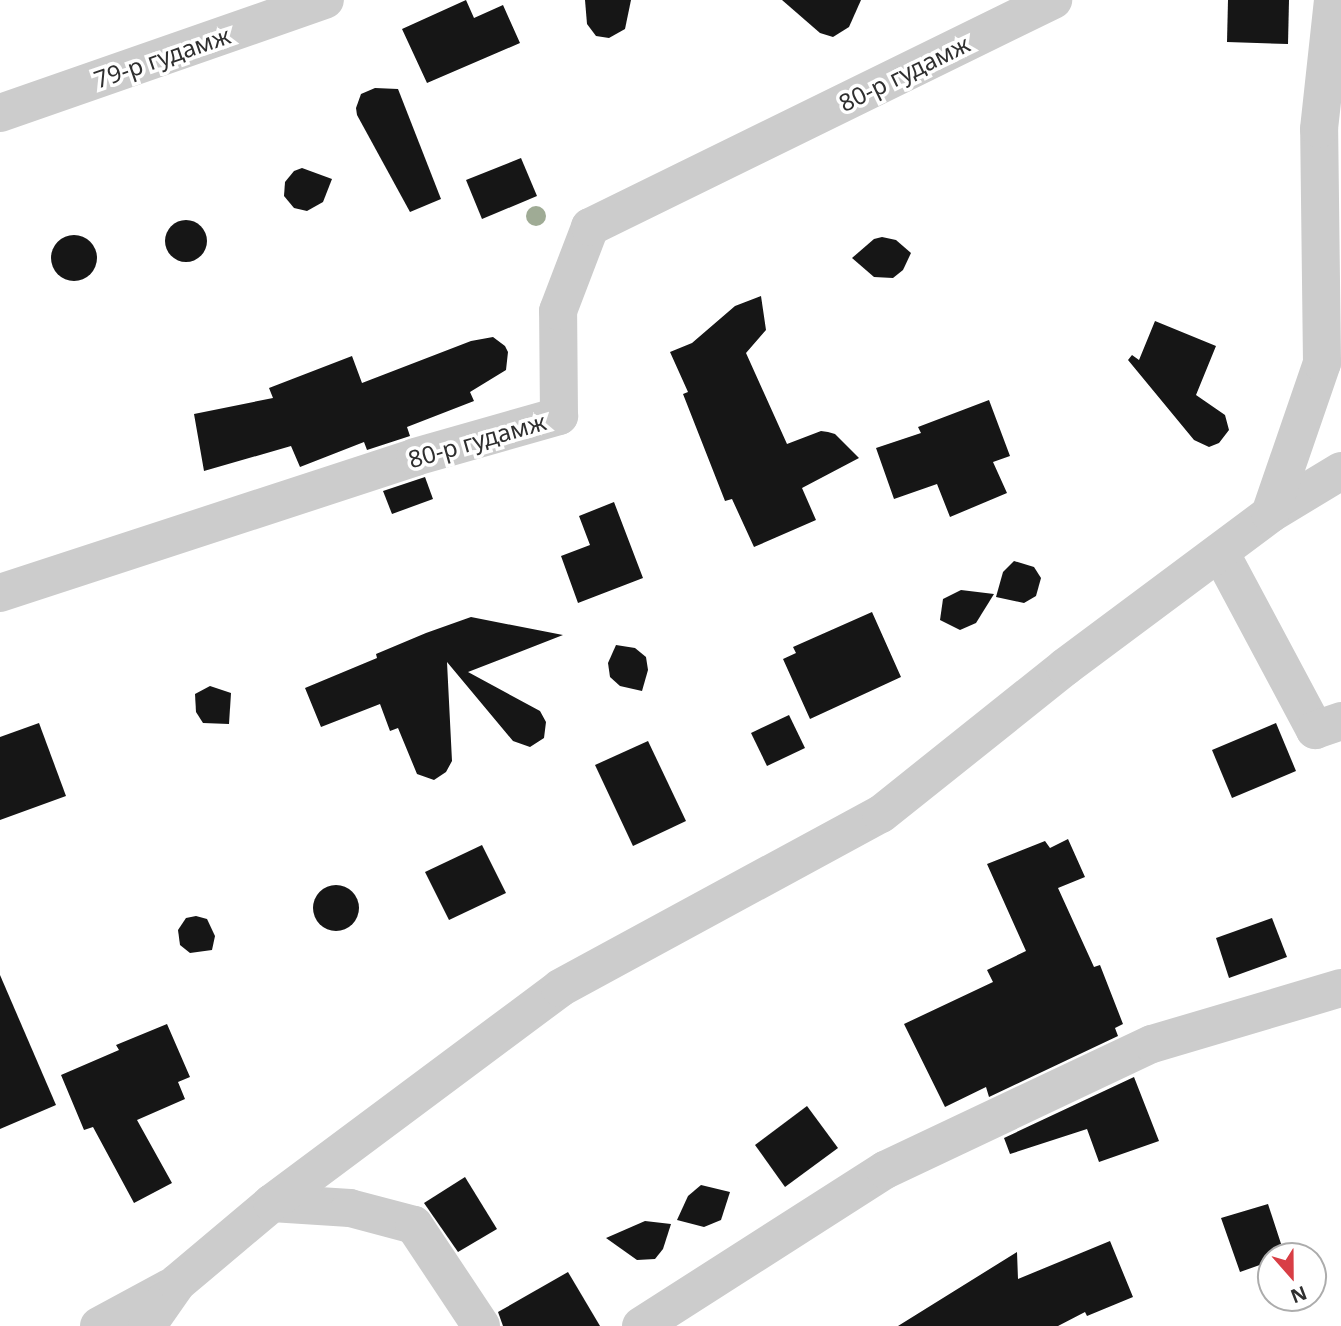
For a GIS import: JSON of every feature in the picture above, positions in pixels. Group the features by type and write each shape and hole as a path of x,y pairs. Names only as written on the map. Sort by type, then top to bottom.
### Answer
{"street":[{"name":"79-р гудамж","path":"0,113 325,0"},
{"name":"80-р гудамж","path":"0,593 415,457 559,416 558,311 590,227 1053,0"},
{"path":"1270,514 1322,363 1319,129 1333,0"},
{"path":"99,1326 177,1283 272,1203 560,988 881,814 1065,667 1270,514 1341,471"},
{"path":"1220,552 1315,730 1341,721"},
{"path":"641,1326 885,1170 1152,1044 1341,988"},
{"path":"272,1203 350,1208 414,1225 481,1326"},
{"path":"147,1326 177,1283"}],"building":[{"path":"466,0 474,18 503,5 520,43 427,83 402,29"},
{"path":"585,0 631,0 625,29 609,38 596,36 587,24"},
{"path":"782,0 861,0 849,27 833,37 820,33"},
{"path":"1228,0 1289,0 1288,44 1227,42"},
{"path":"375,88 398,89 441,199 410,212 357,115 356,108 361,94"},
{"path":"521,158 537,196 482,219 466,180"},
{"path":"302,168 332,179 323,202 307,211 294,208 284,196 285,182 294,171"},
{"path":"186,220 201,226 207,241 201,256 186,262 171,256 165,241 171,226"},
{"path":"74,235 90,242 97,258 90,274 74,281 58,274 51,258 58,242"},
{"path":"882,237 896,240 911,253 903,270 893,278 874,277 852,258 874,239"},
{"path":"761,296 766,330 746,353 787,444 821,431 828,432 835,434 859,458 802,488 816,520 754,547 732,499 725,501 683,394 688,392 670,352 692,343 735,306"},
{"path":"1155,321 1216,346 1196,395 1225,415 1229,430 1219,443 1209,447 1194,440 1128,360 1132,355 1139,360"},
{"path":"493,337 505,346 508,352 506,370 470,392 474,401 407,427 410,436 367,450 364,442 300,467 291,446 204,471 194,414 273,398 269,388 352,356 362,383 471,341"},
{"path":"989,400 1010,456 993,462 1007,493 950,517 937,484 894,499 876,448 921,433 918,427"},
{"path":"425,477 433,499 392,514 383,491"},
{"path":"614,502 643,578 578,603 561,556 590,545 579,516"},
{"path":"1014,561 1034,567 1041,578 1036,596 1024,603 996,597 1003,572"},
{"path":"961,590 994,594 976,623 960,630 940,620 943,599"},
{"path":"872,612 901,677 810,719 783,659 796,653 793,647"},
{"path":"471,617 563,635 468,672 540,711 546,722 544,738 530,747 513,741 447,662 452,761 446,772 434,780 417,774 398,728 390,731 380,704 321,727 305,688 377,658 376,654"},
{"path":"616,645 635,648 646,657 648,670 642,691 620,686 610,677 608,663"},
{"path":"210,686 231,693 229,724 203,723 196,712 195,694"},
{"path":"789,715 805,748 767,766 751,733"},
{"path":"39,723 66,796 0,820 0,737"},
{"path":"1276,723 1296,771 1232,798 1212,750"},
{"path":"648,741 686,821 633,846 595,765"},
{"path":"1068,839 1085,877 1058,888 1094,967 1100,965 1123,1024 1115,1028 1118,1036 989,1097 986,1087 945,1107 904,1024 993,982 987,970 1026,951 987,864 1045,841 1050,848"},
{"path":"482,845 506,893 449,920 425,872"},
{"path":"336,885 352,892 359,908 352,924 336,931 320,924 313,908 320,892"},
{"path":"196,916 207,919 215,936 212,950 190,953 180,945 178,930 186,918"},
{"path":"1272,918 1287,957 1229,978 1216,938"},
{"path":"0,975 56,1105 0,1129"},
{"path":"167,1024 190,1077 178,1082 185,1099 137,1120 172,1183 134,1203 93,1127 84,1130 61,1075 119,1050 116,1045"},
{"path":"1134,1077 1159,1141 1099,1162 1087,1129 1010,1154 1004,1138"},
{"path":"807,1106 838,1148 785,1187 755,1145"},
{"path":"465,1177 497,1229 458,1252 424,1203"},
{"path":"701,1185 730,1192 721,1220 704,1227 677,1220 688,1196"},
{"path":"1268,1204 1280,1242 1257,1242 1257,1266 1240,1272 1221,1218"},
{"path":"645,1221 671,1224 663,1249 655,1259 637,1260 606,1238"},
{"path":"1110,1241 1133,1297 1087,1316 1085,1312 1058,1326 898,1326 1017,1252 1018,1279"},
{"path":"568,1272 600,1326 503,1326 498,1312"}]}
